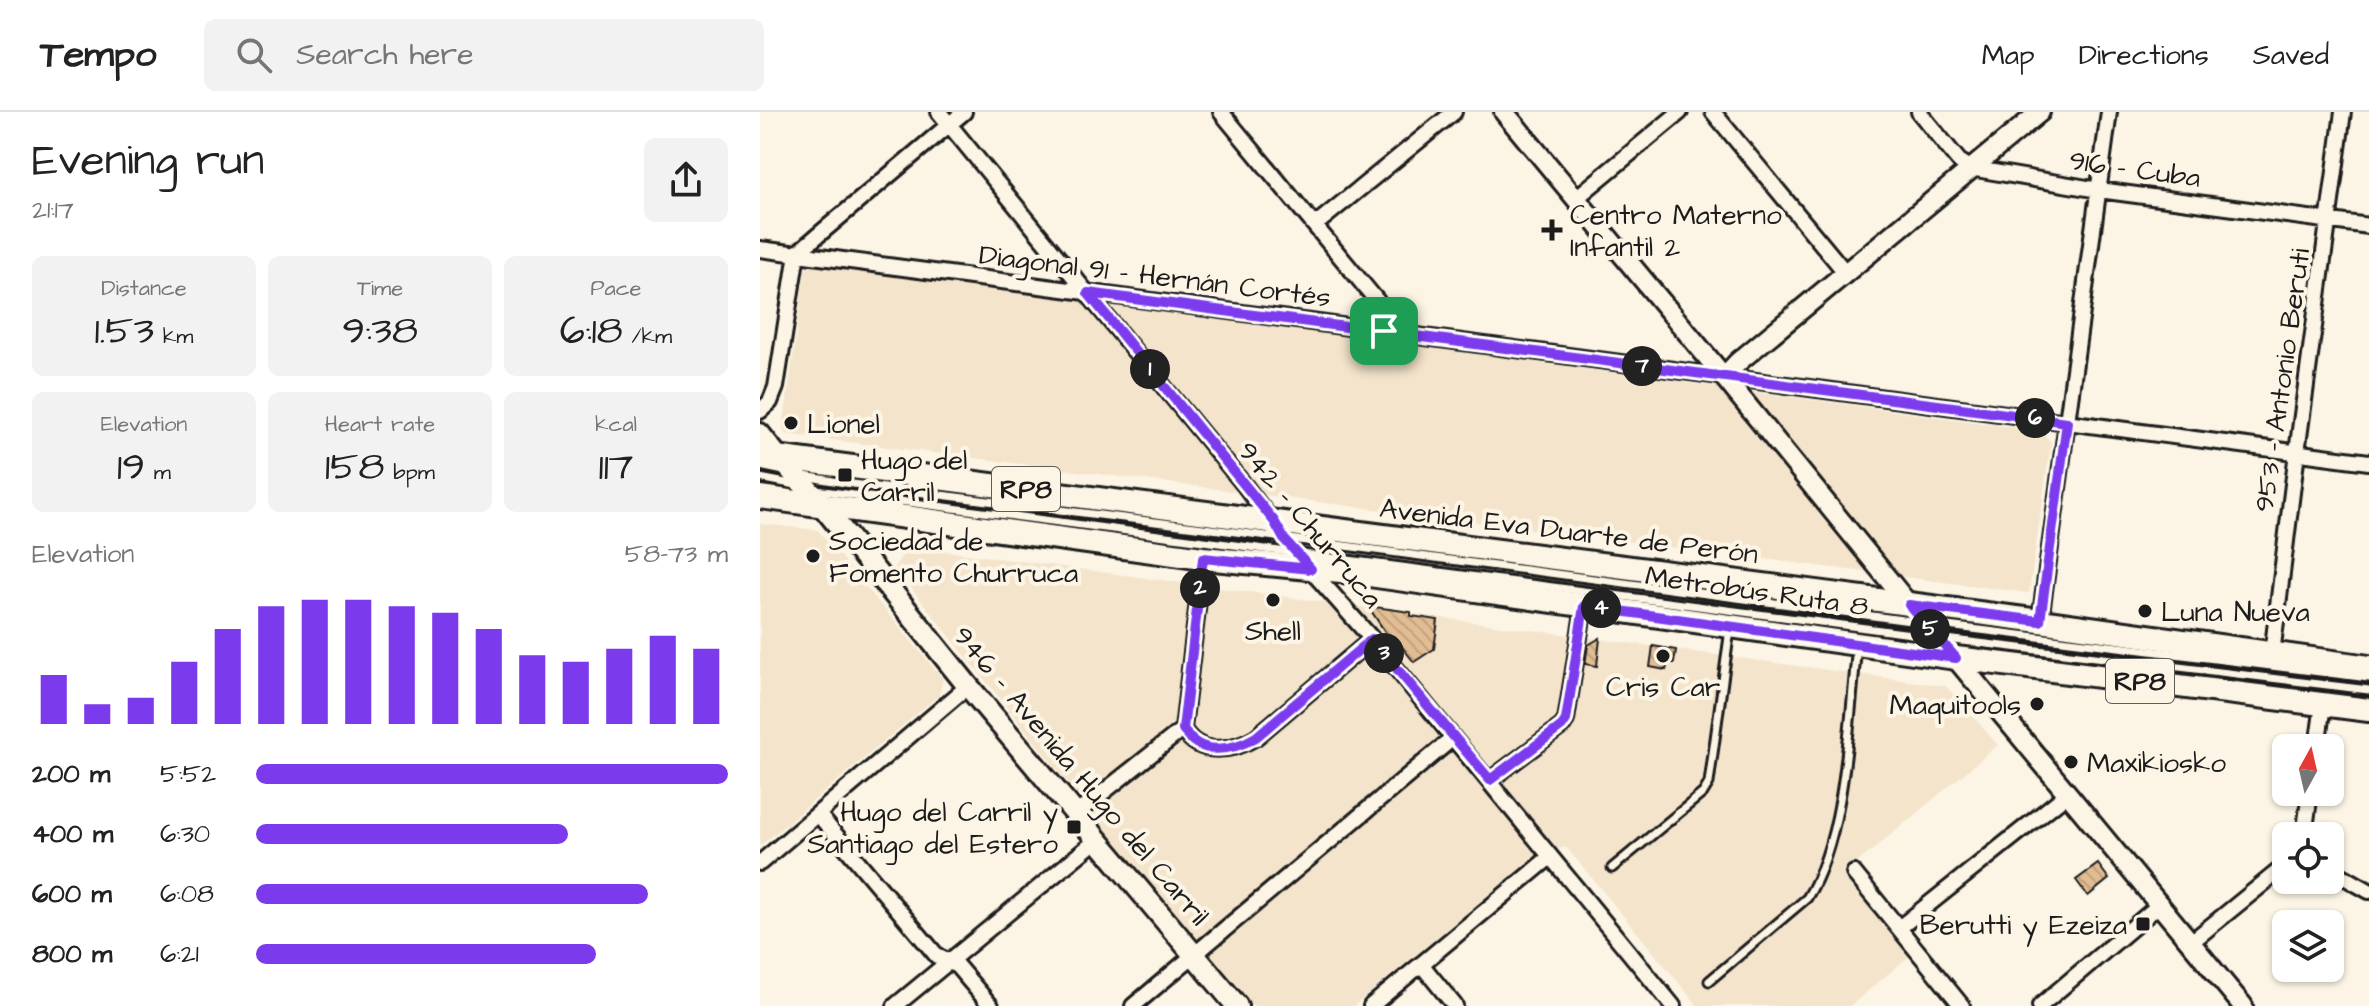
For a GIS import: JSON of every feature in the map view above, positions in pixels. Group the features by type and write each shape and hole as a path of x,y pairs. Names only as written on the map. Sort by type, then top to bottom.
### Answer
{"main road":[{"name":"Avenida Eva Duarte de Perón","path":"779,468 1279,530 1658,572 1903,612 2040,621 2369,667"},
{"name":"946 - Avenida Hugo del Carril","path":"779,468 822,505 968,686 1237,1006"},
{"name":"RP8","path":"760,497 1203,558 1341,571 1956,658 2369,710"}],"street":[{"name":"942 - Churruca","path":"939,112 1294,551 1490,780 1673,1006"},
{"path":"760,411 770,402 776,387 797,253 964,112"},
{"path":"1221,112 1382,307 1384,331"},
{"path":"1315,225 1454,112"},
{"path":"1504,112 1724,377 1903,612 1924,623 1939,638 2243,1006"},
{"path":"1575,199 1680,112"},
{"path":"1713,112 1845,272"},
{"path":"1919,112 1959,161 1970,168"},
{"path":"1724,377 1845,272 2040,112"},
{"path":"2040,621 2109,112"},
{"name":"953 - Antonio Beruti","path":"2272,654 2343,112"},
{"name":"916 - Cuba","path":"1970,168 2099,190 2369,226"},
{"name":"Diagonal 91 - Hernán Cortés","path":"760,249 2369,462"},
{"name":"946 - Avenida Hugo del Carril","path":"760,433 779,468"},
{"path":"1203,558 1183,729 1189,740 1200,746 1216,749 1234,747 1256,737 1372,639"},
{"path":"1490,780 1566,720 1584,606"},
{"path":"760,863 968,686"},
{"path":"2319,734 2323,704"},
{"path":"1077,813 1183,729"},
{"path":"1133,1006 1453,738"},
{"path":"1899,928 2067,794"},
{"path":"818,814 937,956 957,966 991,1006"},
{"path":"895,1006 1098,839"},
{"path":"1371,1006 1550,857"},
{"path":"1854,873 1962,1006"},
{"path":"2190,943 2272,876"},
{"path":"2344,877 2369,891"},
{"path":"2040,1006 2159,905"},
{"path":"1421,964 1455,1006"}],"lane":[{"name":"Metrobús Ruta 8","path":"760,478 779,468 846,495 1294,551 1939,638 2369,690"},
{"name":"Metrobús Ruta 8","path":"1279,530 1903,612"},
{"path":"1924,623 2369,678"},
{"path":"1612,868 1703,793 1709,783 1730,626"},
{"path":"1709,981 1807,898 1813,888 1837,811 1857,644"}],"shaded area":[{"path":"811,264 2041,431 2051,442 2029,593 786,434 783,429 805,270"},
{"path":"760,524 818,530 943,679 939,695 760,846"},
{"path":"909,546 1946,686 1998,745 1845,873 1912,954 1850,1006 1698,1006 1566,847 1535,856 1354,1006 1248,1006 894,567"}],"building":[{"path":"1368,606 1411,612 1411,616 1438,620 1434,649 1414,662 1398,642 1393,644"},
{"path":"1600,638 1597,666 1585,664 1588,645"},
{"name":"Cris Car","path":"1653,646 1676,650 1674,663 1668,663 1666,670 1650,667"},
{"path":"2098,864 2109,879 2088,896 2076,880"}],"place":[{"name":"Centro Materno Infantil 2","path":"1552,230"},
{"name":"Lionel","path":"791,423"},
{"name":"Hugo del Carril","path":"845,475"},
{"name":"Sociedad de Fomento Churruca","path":"813,556"},
{"name":"Shell","path":"1273,600"},
{"name":"Luna Nueva","path":"2145,611"},
{"name":"Cris Car","path":"1663,656"},
{"name":"Maquitools","path":"2037,704"},
{"name":"Maxikiosko","path":"2071,762"},
{"name":"Hugo del Carril y Santiago del Estero","path":"1074,827"},
{"name":"Berutti y Ezeiza","path":"2143,924"}],"route":[{"path":"1088,293 1384,331 2067,422 2040,621 1909,605 1956,658 1584,606 1566,720 1490,780 1372,639 1256,737 1234,747 1216,749 1200,746 1189,740 1183,729 1203,558 1311,569 1088,293"}]}
